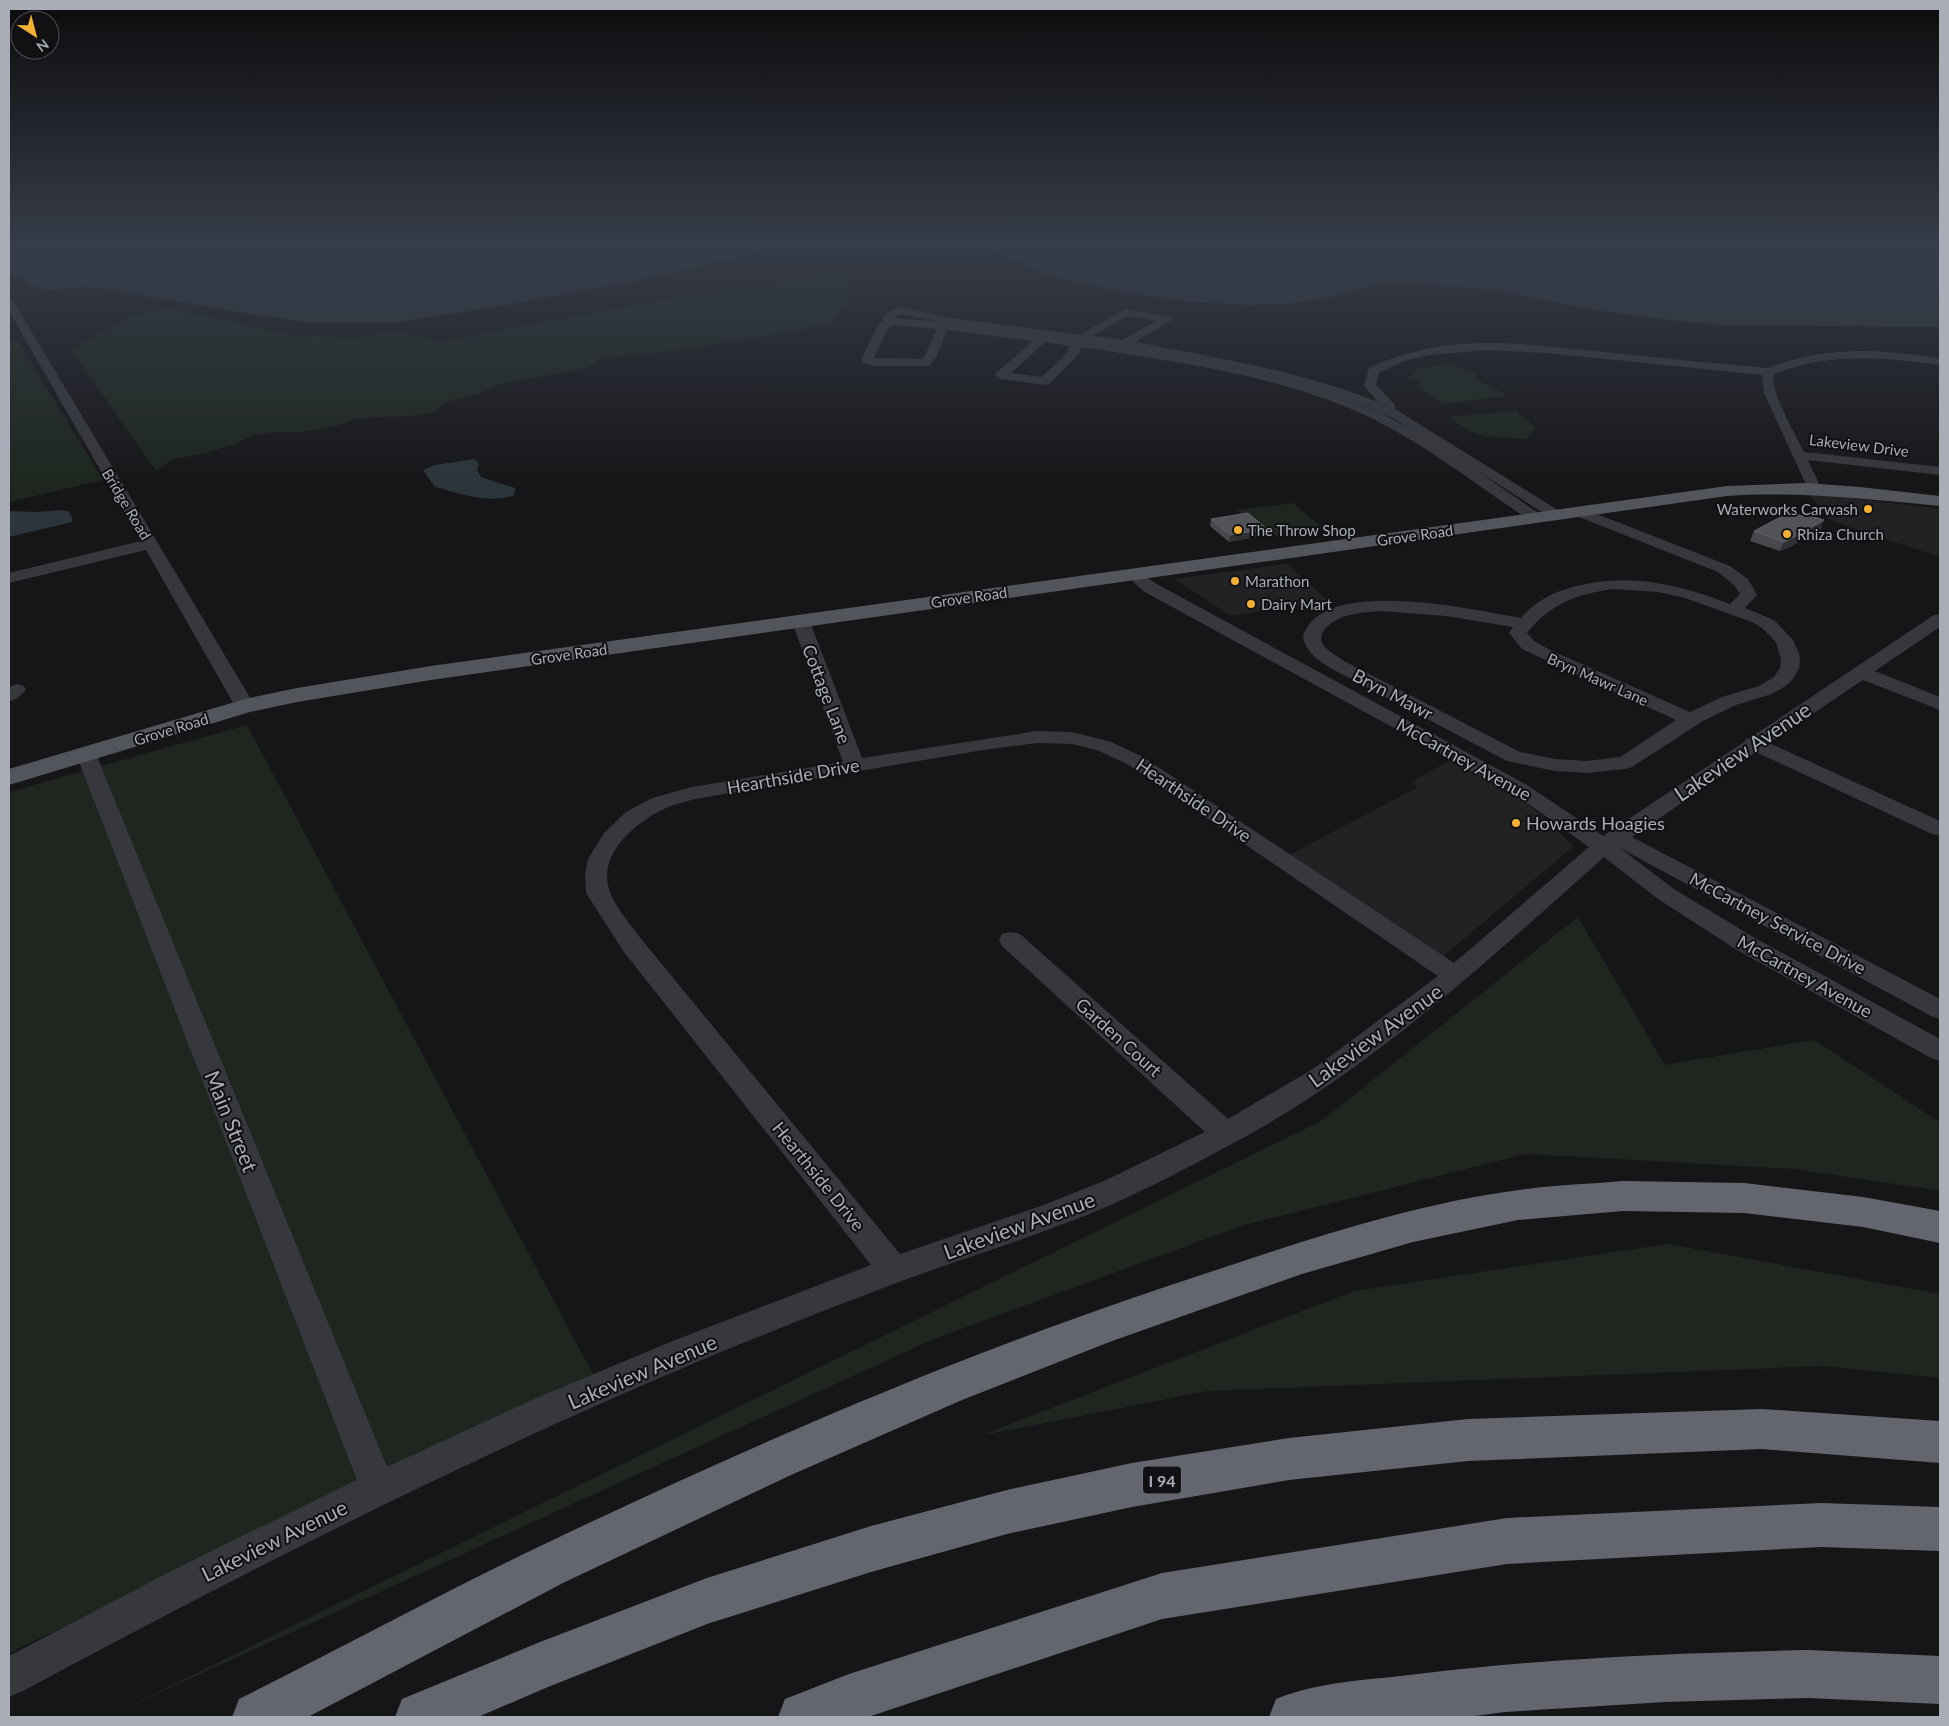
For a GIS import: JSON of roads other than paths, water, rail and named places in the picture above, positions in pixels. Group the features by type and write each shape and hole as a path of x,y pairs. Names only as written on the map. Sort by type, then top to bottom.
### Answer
{"highway":[{"path":"257,1717 547,1567 776,1460 947,1386 1089,1332 1302,1258 1412,1226 1518,1205 1623,1196 1744,1198 1863,1212 1940,1227"},
{"name":"I 94","path":"420,1717 540,1666 707,1601 871,1550 1007,1512 1132,1485 1289,1458 1468,1440 1762,1429 1940,1442"},
{"path":"802,1717 858,1696 1172,1594 1507,1541 1821,1525 1940,1529"},
{"path":"1294,1717 1343,1708 1505,1688 1636,1680 1808,1674 1940,1680"}],"main road":[{"name":"Grove Road","path":"9,776 245,706 297,695 431,673 1726,490 1770,487 1814,488 1940,502"}],"street":[{"name":"Bridge Road","path":"22,324 245,706"},
{"path":"886,324 867,360 874,362 925,363 929,360 948,324"},
{"path":"952,324 1121,346 1254,372 1398,415"},
{"path":"1046,335 1001,375 1045,381 1075,352 1073,349 1081,340 1107,324"},
{"path":"1121,346 1158,324"},
{"path":"1536,518 1497,492 1420,429 1398,415 1370,386 1373,371 1392,360 1416,354 1447,349 1484,347 1769,372 1802,359 1832,356 1886,355 1940,362"},
{"name":"Lakeview Drive","path":"1769,372 1767,378 1770,393 1798,455 1940,471"},
{"path":"1344,398 1455,457 1471,460 1558,515 1686,563 1717,577 1725,584 1725,589 1712,603"},
{"path":"1406,431 1420,429"},
{"path":"1455,457 1470,455 1518,484 1517,490"},
{"path":"1798,455 1814,488"},
{"path":"1497,492 1517,490"},
{"path":"1579,512 1724,569 1742,583 1748,595 1733,610"},
{"path":"9,578 150,544"},
{"name":"McCartney Avenue","path":"1133,574 1150,587 1171,599 1520,789 1610,841 1666,894 1746,944 1940,1051"},
{"path":"1524,624 1538,609 1562,595 1581,589 1610,585 1654,586 1680,591 1767,623 1785,640 1792,657 1786,676 1772,687 1751,696 1722,704 1691,720"},
{"name":"Bryn Mawr","path":"1524,624 1444,610 1384,604 1356,607 1332,615 1321,621 1314,630 1312,638 1315,647 1323,655 1340,666 1514,757 1555,765 1587,767 1616,765 1625,763 1691,720"},
{"name":"Lakeview Avenue","path":"9,1677 192,1580 378,1489 546,1411 687,1351 894,1270 1051,1215 1116,1189 1226,1134 1326,1074 1455,976 1610,841 1940,619"},
{"name":"Cottage Lane","path":"801,622 854,765"},
{"name":"Bryn Mawr Lane","path":"1524,624 1519,635 1528,645 1691,720"},
{"path":"1860,672 1940,704"},
{"name":"Hearthside Drive","path":"894,1270 633,946 598,893 596,874 599,859 612,838 634,817 660,803 692,793 983,744 1036,737 1072,738 1104,746 1136,761 1455,976"},
{"path":"1753,743 1940,829"},
{"name":"Main Street","path":"86,754 378,1489"},
{"name":"McCartney Service Drive","path":"1610,841 1940,1010"},
{"name":"Garden Court","path":"1011,940 1226,1134"}],"place":[{"name":"Waterworks Carwash","path":"1868,509"},
{"name":"The Throw Shop","path":"1238,530"},
{"name":"Rhiza Church","path":"1787,534"},
{"name":"Marathon","path":"1235,581"},
{"name":"Dairy Mart","path":"1251,604"},
{"name":"Howards Hoagies","path":"1516,823"}]}
